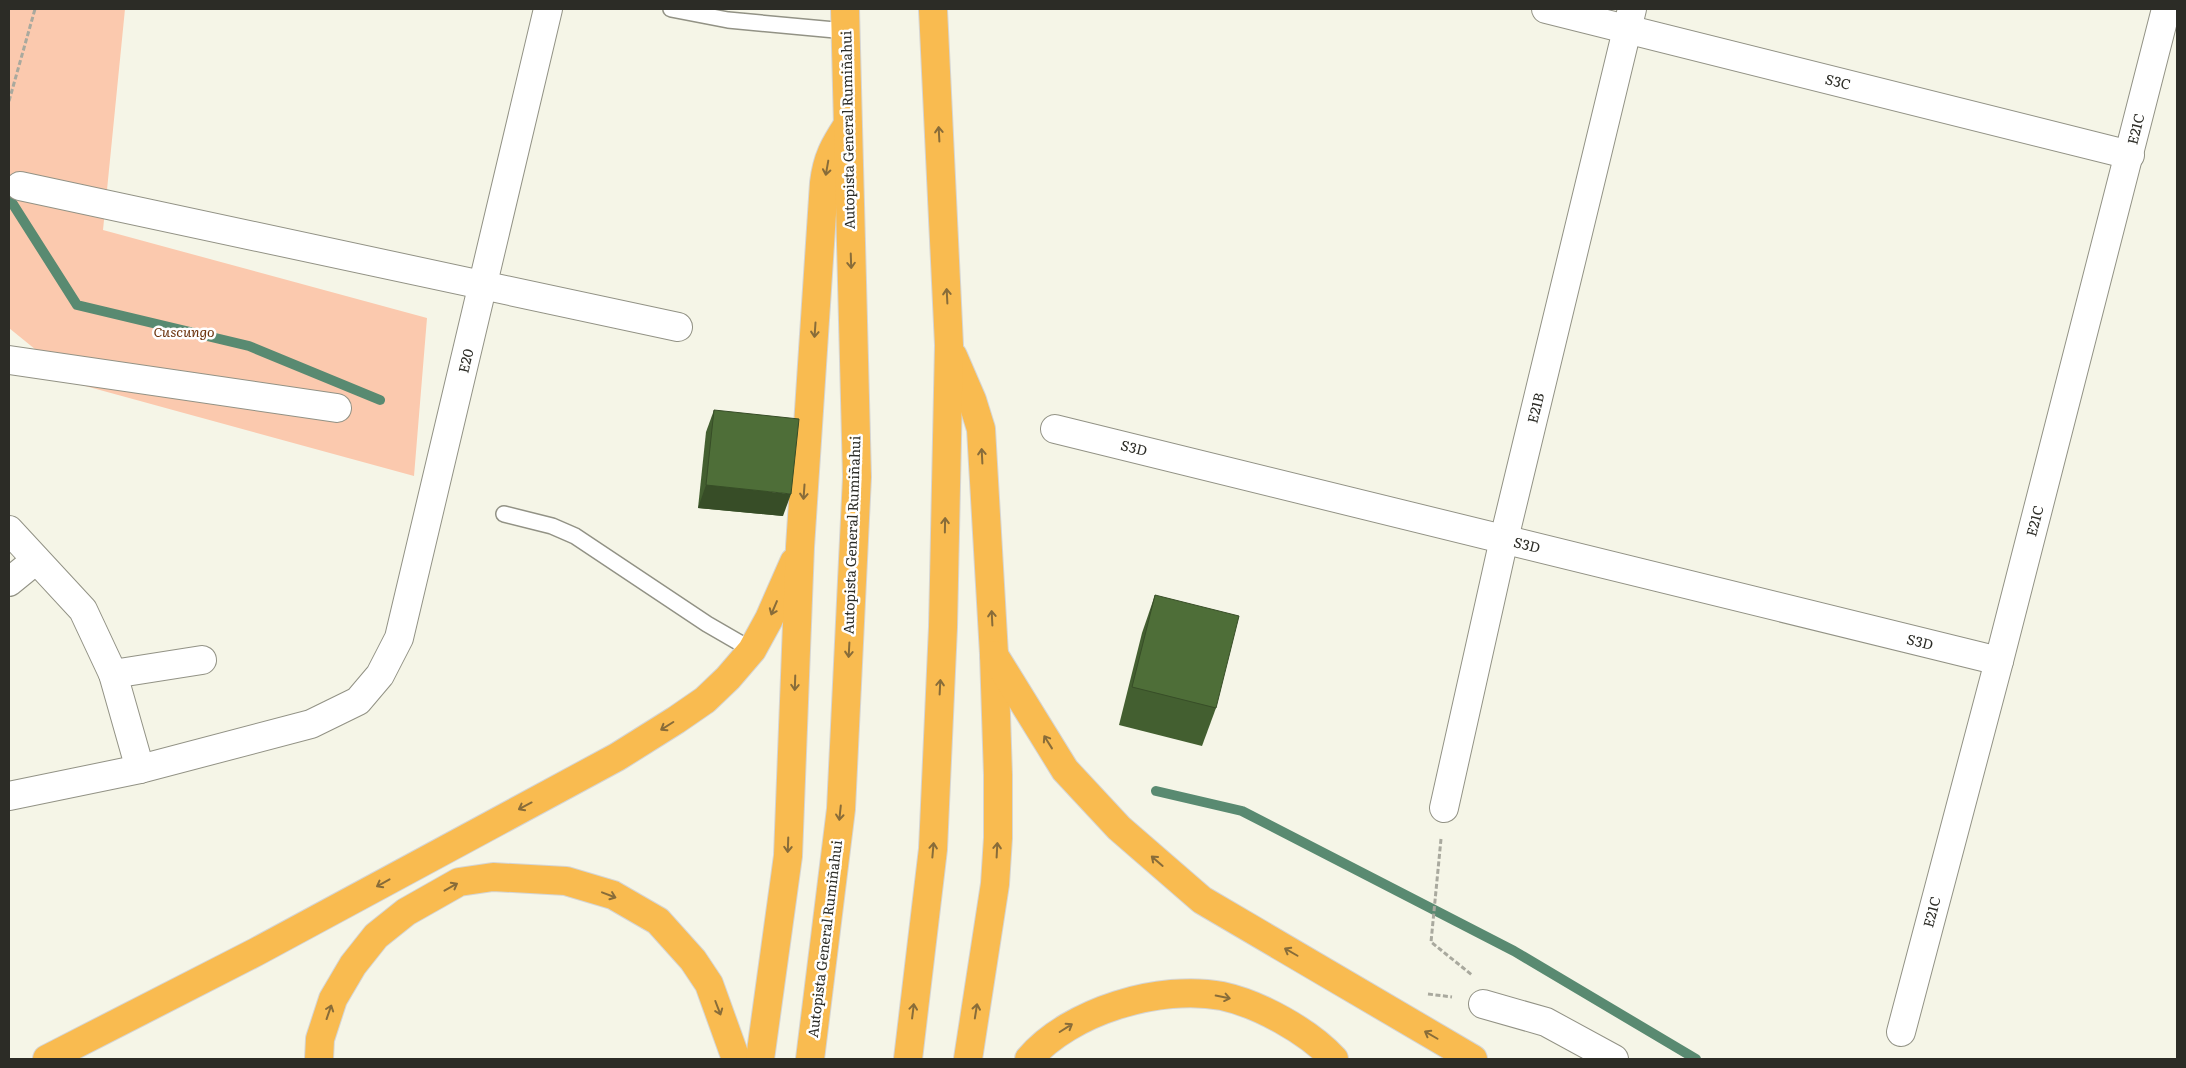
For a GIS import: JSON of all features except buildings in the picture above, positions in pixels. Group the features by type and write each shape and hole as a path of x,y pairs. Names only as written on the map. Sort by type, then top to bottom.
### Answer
{"highway":[{"path":"908,1059 933,848 943,627 949,345 933,9"},
{"name":"Autopista General Rumiñahui","path":"810,1059 841,809 856,487 845,20"},
{"path":"760,1059 788,856 800,547 824,183 827,163 847,124"},
{"path":"949,345 972,400 981,429 994,654 998,775 995,884 968,1059"},
{"path":"47,1059 256,952 616,757 705,700 728,678 752,650 769,619 800,547"},
{"path":"994,654 1065,770 1119,828 1202,900 1473,1059"},
{"path":"319,1059 320,1039 333,999 353,965 376,936 406,912 459,882 493,876 566,881 613,895 658,921 693,960 709,984 736,1059"},
{"path":"1029,1059 1064,1028 1096,1012 1128,1002 1158,996 1191,994 1220,996 1250,1004 1303,1034 1334,1059"}],"street":[{"name":"E20","path":"140,769 311,724 358,702 380,675 399,638 484,286 548,9"},
{"name":"S3C","path":"1546,9 1630,19 2130,155"},
{"name":"E21C","path":"1901,1032 1999,661 2166,9"},
{"name":"E21B","path":"1444,808 1504,539 1630,19"},
{"path":"20,186 678,327"},
{"path":"9,360 338,408"},
{"name":"S3D","path":"1055,429 1999,661"},
{"path":"9,530 82,610 113,674 140,769 9,796"},
{"path":"9,582 36,560"},
{"path":"113,674 202,660"},
{"path":"1483,1004 1546,1022 1614,1059"}],"lane":[{"path":"671,9 728,20 845,20"},
{"path":"504,514 552,526 575,536 707,624 752,650"}],"path":[{"path":"9,101 35,9"},
{"path":"1437,876 1431,942 1487,987 1483,1004"}],"green space":[{"name":"Cuscungo","path":"9,9 125,9 103,230 427,318 414,476 78,384 9,328"}],"waterway":[{"path":"9,198 77,305 249,346 380,400"},
{"path":"1156,791 1242,811 1514,951 1696,1059"}]}
